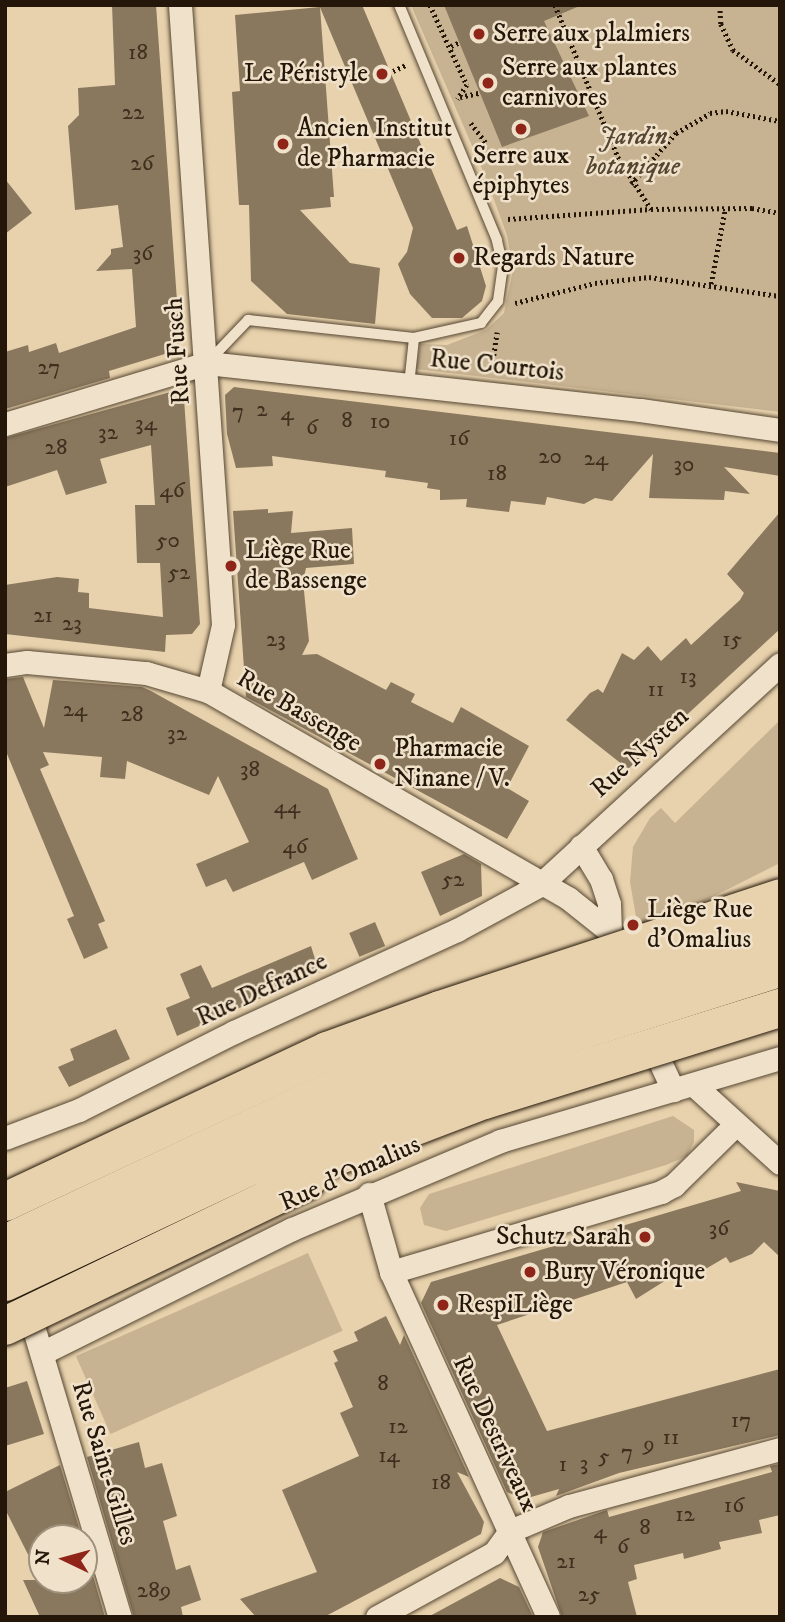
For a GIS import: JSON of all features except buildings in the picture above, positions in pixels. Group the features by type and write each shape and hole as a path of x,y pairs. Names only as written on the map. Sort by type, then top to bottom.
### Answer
{"highway":[{"path":"5,1202 327,1051 440,1010 780,898"},
{"path":"5,1244 385,1065 780,936"},
{"path":"5,1282 392,1098 529,1047 780,968"},
{"path":"15,1319 316,1161 365,1146 484,1100 780,1008"},
{"path":"5,1215 248,1096 327,1051"}],"street":[{"name":"Rue Fusch","path":"180,5 207,363 223,625 208,691"},
{"name":"Rue Courtois","path":"207,363 780,430"},
{"path":"5,425 207,363"},
{"name":"Rue Bassenge","path":"5,665 27,662 146,673 208,691 540,885 568,898 609,933 609,904 601,879 581,846"},
{"name":"Rue Nysten","path":"540,885 780,664"},
{"name":"Rue Defrance","path":"5,1138 79,1110 233,1032 457,930 540,885"},
{"name":"Rue d'Omalius","path":"41,1353 369,1194 500,1141 673,1090 695,1086 780,1058"},
{"path":"661,1063 673,1090"},
{"path":"695,1086 780,1163"},
{"path":"391,1272 661,1192 674,1185 735,1125"},
{"name":"Rue Destriveaux","path":"369,1194 391,1272 548,1617"},
{"name":"Rue Saint-Gilles","path":"15,1319 41,1353 120,1617"},
{"path":"377,1617 494,1553 510,1531 569,1506 780,1449"}],"lane":[{"path":"207,363 248,320 414,338 481,323 498,301 503,267 490,221 399,5"},
{"path":"409,385 414,338"}],"path":[{"path":"430,5 467,85 457,97"},
{"path":"555,5 631,184 651,209"},
{"path":"720,5 721,24 733,50 780,84"},
{"path":"451,46 460,42"},
{"path":"454,90 457,97"},
{"path":"457,97 479,93"},
{"path":"631,184 676,133 710,113 726,110 780,121"},
{"path":"490,221 651,209 725,209 780,213"},
{"path":"711,284 725,209"},
{"path":"498,301 517,303 595,283 649,277 780,296"},
{"path":"510,312 517,303"},
{"path":"489,394 495,340 504,320"}],"green space":[{"name":"Jardin botanique","path":"411,5 780,5 780,412 416,369 420,344 447,345 486,330 504,313 513,270 507,235 486,178"},
{"path":"780,720 780,863 639,934 630,882 633,847 650,818 661,808 675,823"},
{"path":"673,1116 694,1130 694,1142 687,1156 666,1165 446,1231 424,1225 420,1208 429,1194"},
{"path":"308,1253 343,1331 111,1434 76,1356"}],"railway":[{"path":"5,1206 14,1203"}],"place":[{"name":"Serre aux plalmiers","path":"479,34"},
{"name":"Le Péristyle","path":"382,74"},
{"name":"Serre aux plantes carnivores","path":"488,83"},
{"name":"Serre aux épiphytes","path":"521,129"},
{"name":"Ancien Institut de Pharmacie","path":"283,144"},
{"name":"Regards Nature","path":"459,258"},
{"name":"Liège Rue de Bassenge","path":"231,566"},
{"name":"Pharmacie Ninane / V.","path":"380,764"},
{"name":"Liège Rue d'Omalius","path":"633,925"},
{"name":"Schutz Sarah","path":"645,1237"},
{"name":"Bury Véronique","path":"530,1272"},
{"name":"RespiLiège","path":"443,1305"}]}
